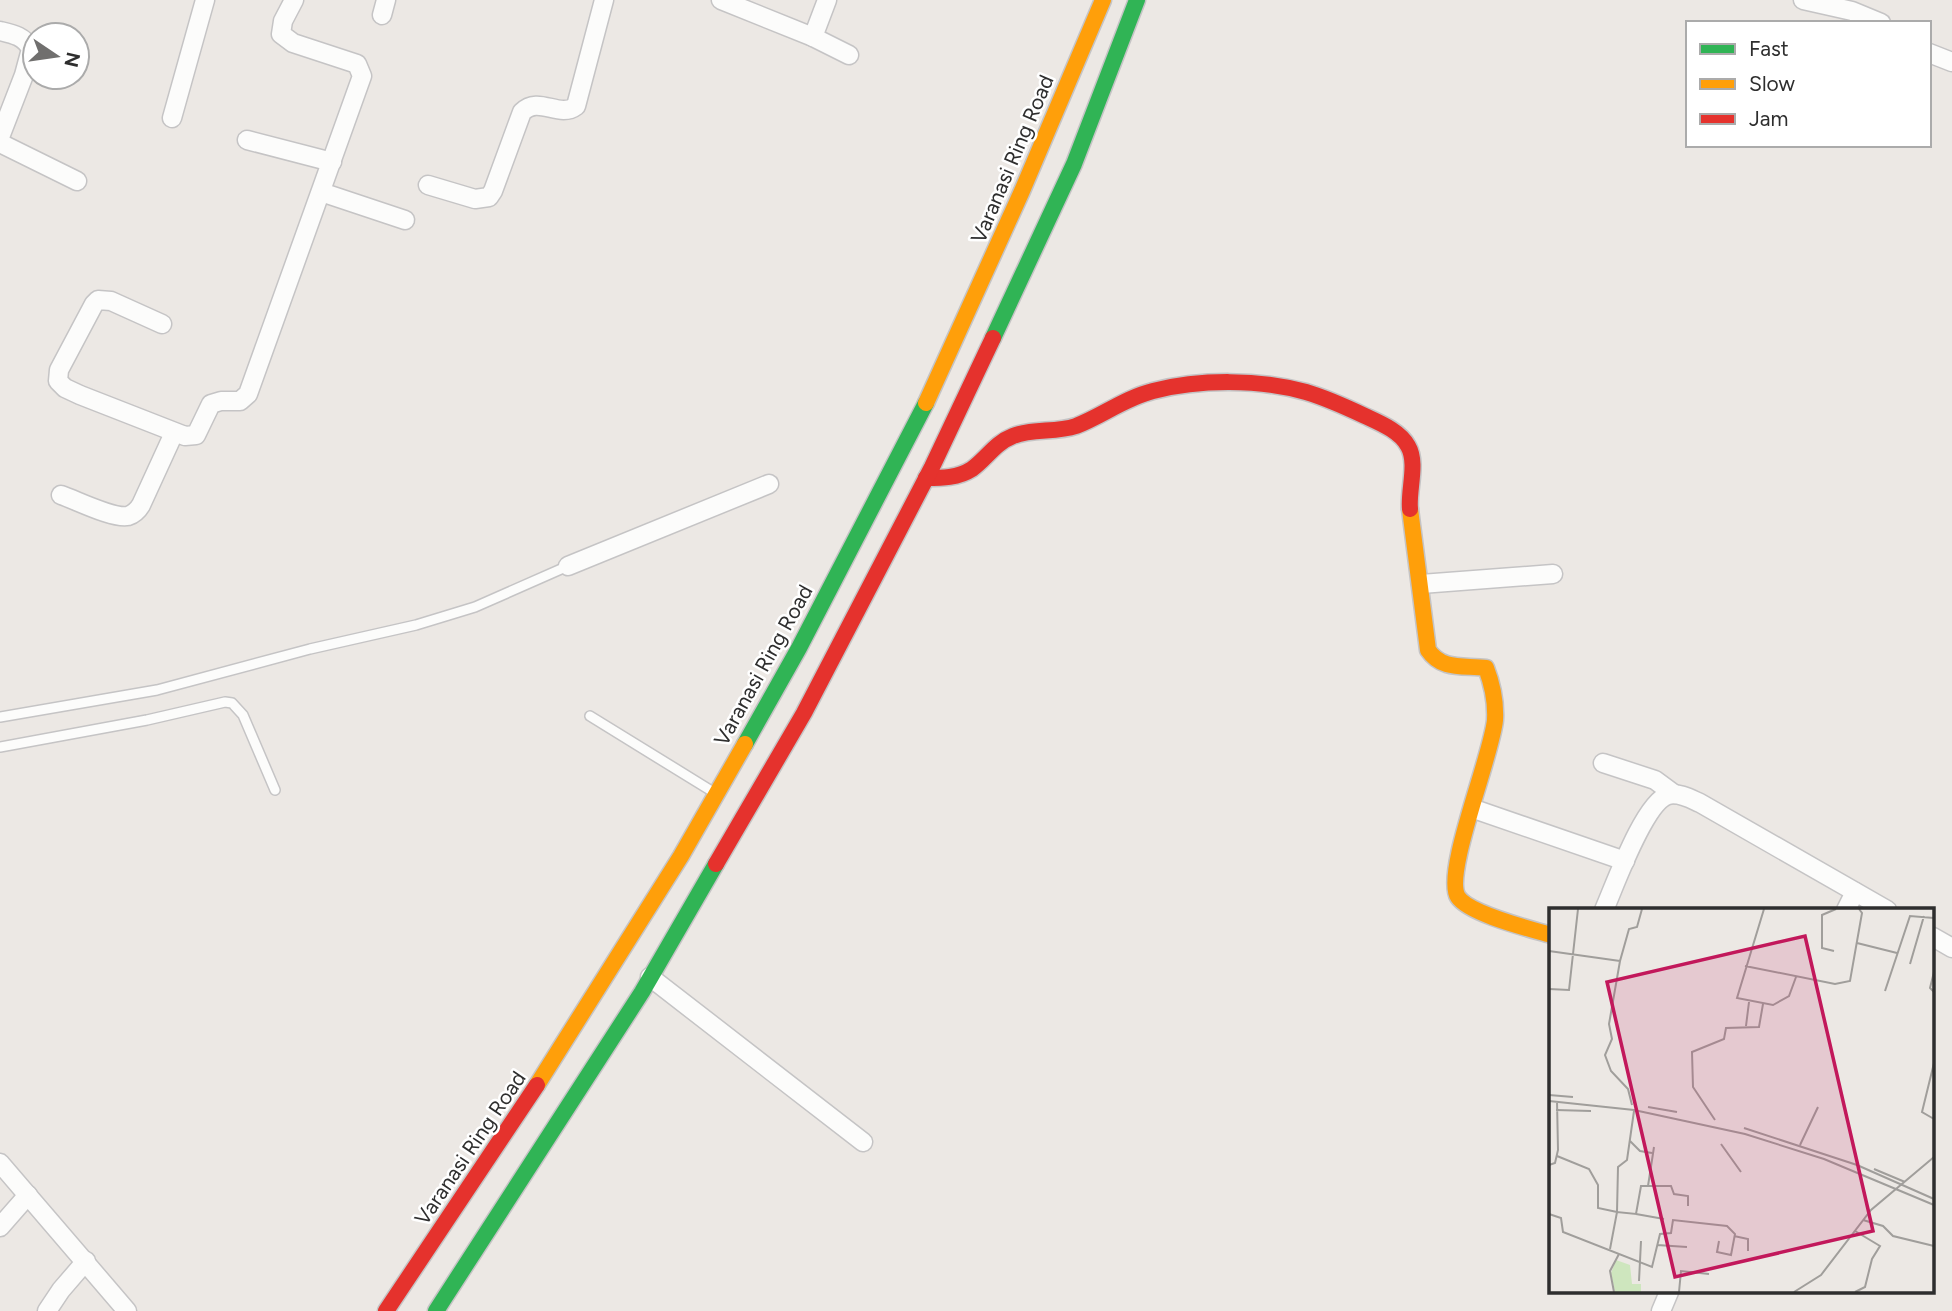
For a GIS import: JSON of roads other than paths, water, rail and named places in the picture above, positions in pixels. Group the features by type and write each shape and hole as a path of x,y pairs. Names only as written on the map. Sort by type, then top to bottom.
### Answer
{"main road":[{"name":"Varanasi Ring Road","path":"386,1311 523,1108 681,856 799,648 915,427 1022,191 1103,0"},
{"path":"437,1310 650,978 803,713 926,478 1074,164 1137,0"},
{"path":"926,478 945,480 961,476 972,470 1006,439 1017,434 1073,426 1119,403 1152,391 1192,386 1249,385 1303,391 1357,412 1389,429 1408,446 1410,457 1409,503 1428,650 1432,659 1439,664 1486,668 1493,678 1496,702 1494,723 1474,808 1453,874 1453,888 1458,898 1490,916 1549,934"}],"street":[{"path":"172,118 205,0"},
{"path":"162,324 111,300 98,300 57,376 61,385 80,396 185,436 197,435 211,404 240,401 248,394 360,84 360,69 357,64 286,40 281,34 281,27 294,0"},
{"path":"722,0 813,37 849,55"},
{"path":"813,37 827,0"},
{"path":"1803,0 1852,11 1876,21"},
{"path":"428,185 475,199 489,197 494,191 522,112 536,105 569,111 576,106 598,2"},
{"path":"0,31 20,36 31,49 0,137"},
{"path":"1931,54 1952,62"},
{"path":"247,140 332,162"},
{"path":"0,142 77,181"},
{"path":"321,192 405,220"},
{"path":"61,495 115,514 130,516 141,505 174,433"},
{"path":"568,566 769,484"},
{"path":"1421,584 1553,575"},
{"path":"1603,763 1655,780 1674,794 1700,803 1883,908"},
{"path":"1605,908 1651,808 1667,795 1674,794"},
{"path":"1474,808 1625,861"},
{"path":"1847,908 1855,892"},
{"path":"1934,938 1952,948"},
{"path":"650,978 863,1142"},
{"path":"0,1164 127,1311"},
{"path":"0,1227 28,1195"},
{"path":"47,1311 86,1261"},
{"path":"1661,1311 1668,1294"}],"lane":[{"path":"0,717 157,690 310,649 416,625 475,607 568,566"},
{"path":"0,747 147,720 225,702 232,703 243,715 275,790"},
{"path":"590,716 716,794"}]}
